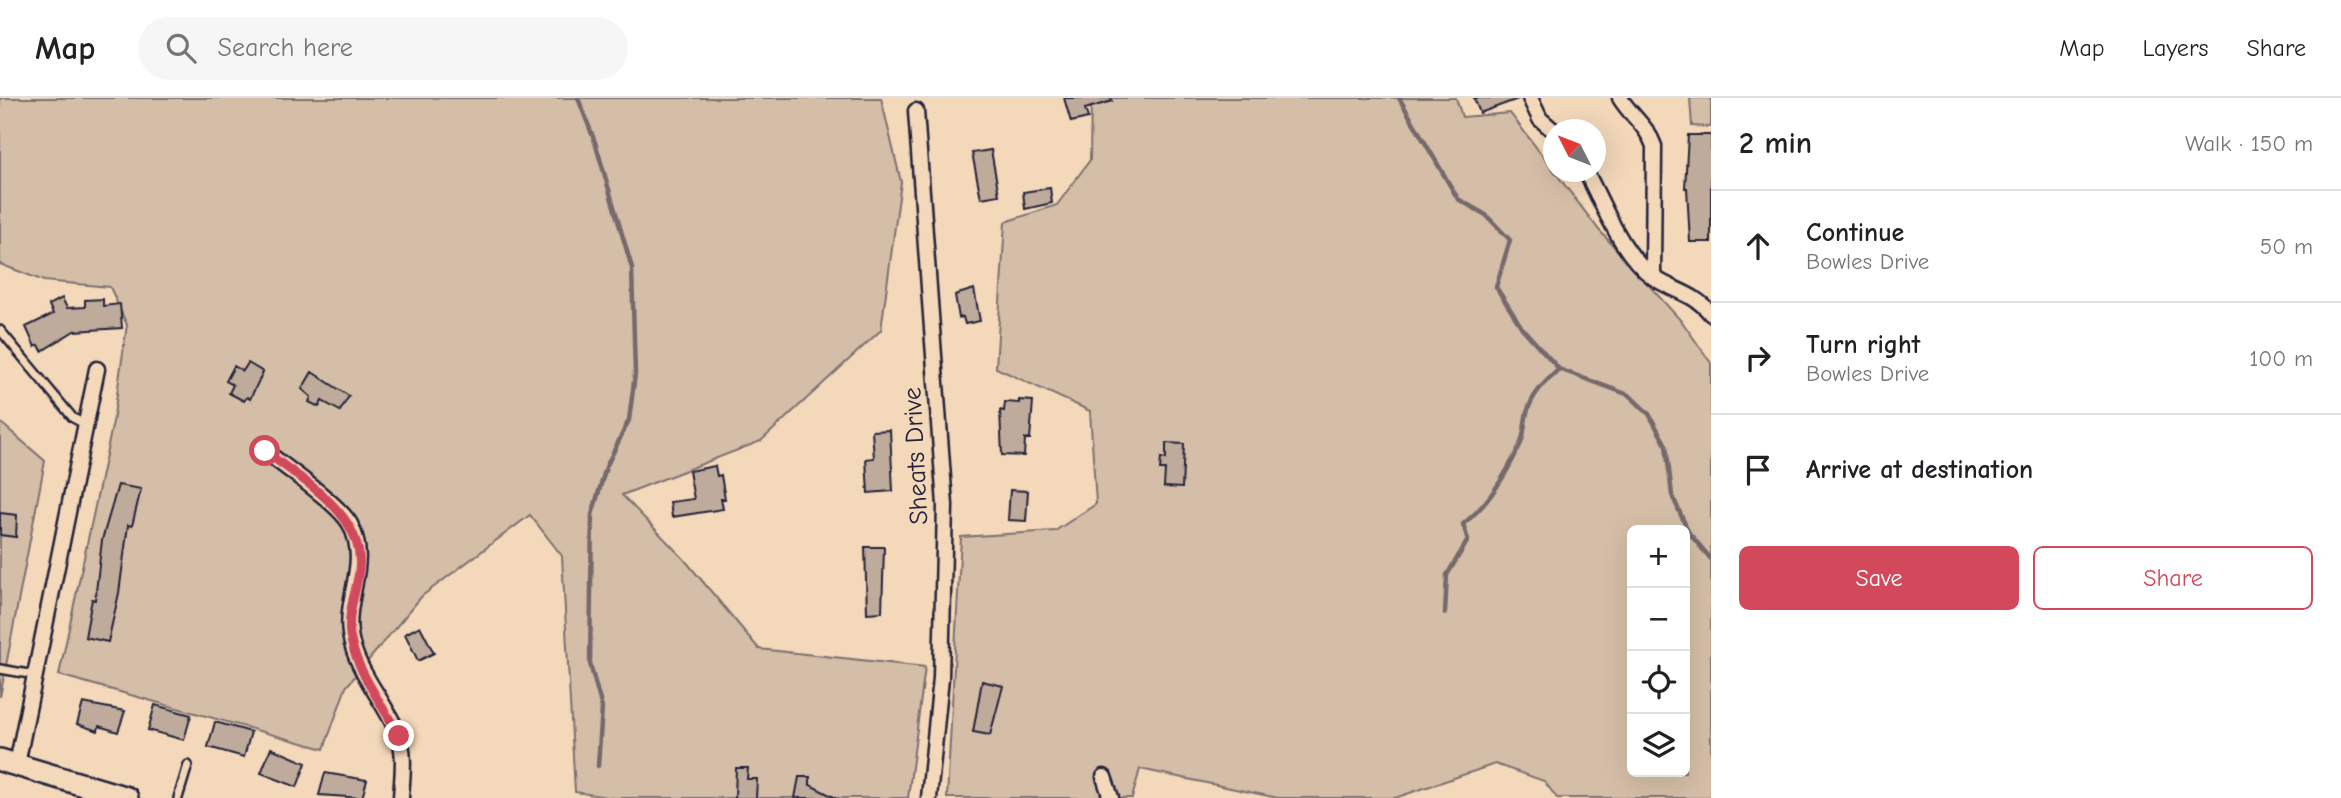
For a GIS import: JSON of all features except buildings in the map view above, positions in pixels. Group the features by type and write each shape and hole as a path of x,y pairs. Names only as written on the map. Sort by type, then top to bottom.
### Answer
{"main road":[{"path":"8,762 127,798"}],"street":[{"path":"1530,98 1543,122"},
{"path":"1620,98 1628,111 1649,131 1654,146 1653,277"},
{"name":"Sheats Drive","path":"916,111 944,505 941,678 929,798"},
{"path":"1591,182 1632,256 1653,277 1691,295 1711,314"},
{"path":"8,762 35,676 96,369"},
{"path":"265,451 339,512 354,535 359,570 349,619 350,636 357,657 399,736 402,758 401,798"},
{"path":"1104,777 1111,798"}],"lane":[{"path":"0,330 73,418 85,424"},
{"path":"0,669 35,676"},
{"path":"178,798 188,765"}],"shaded area":[{"path":"0,98 881,98 901,182 881,330 761,441 622,495 684,559 759,649 925,667 908,798 613,798 575,792 562,556 530,515 422,596 346,687 324,749 59,675 113,422 127,325 110,287 44,281 0,264"},
{"path":"1091,98 1456,98 1462,117 1510,113 1543,156 1543,182 1562,182 1599,230 1683,323 1711,363 1711,798 1557,798 1544,781 1495,764 1395,798 1278,798 1140,769 1132,798 947,798 961,537 1055,531 1096,504 1090,411 996,368 1005,222 1057,205 1090,160"},
{"path":"1690,98 1711,98 1711,127 1692,126"},
{"path":"0,422 45,461 0,697"}],"waterway":[{"path":"578,98 595,142 632,268 635,374 629,420 606,467 592,515 590,664 602,708 598,766"},
{"path":"1399,98 1458,199 1486,215 1510,240 1496,287 1522,328 1559,369 1629,395 1649,414 1666,445 1672,495 1689,533 1711,559"},
{"path":"1445,613 1447,575 1468,540 1463,524 1481,508 1503,477 1522,441 1532,400 1559,369"}],"route":[{"path":"265,451 348,522 359,551 359,570 349,619 350,636 357,657 399,736"}]}
